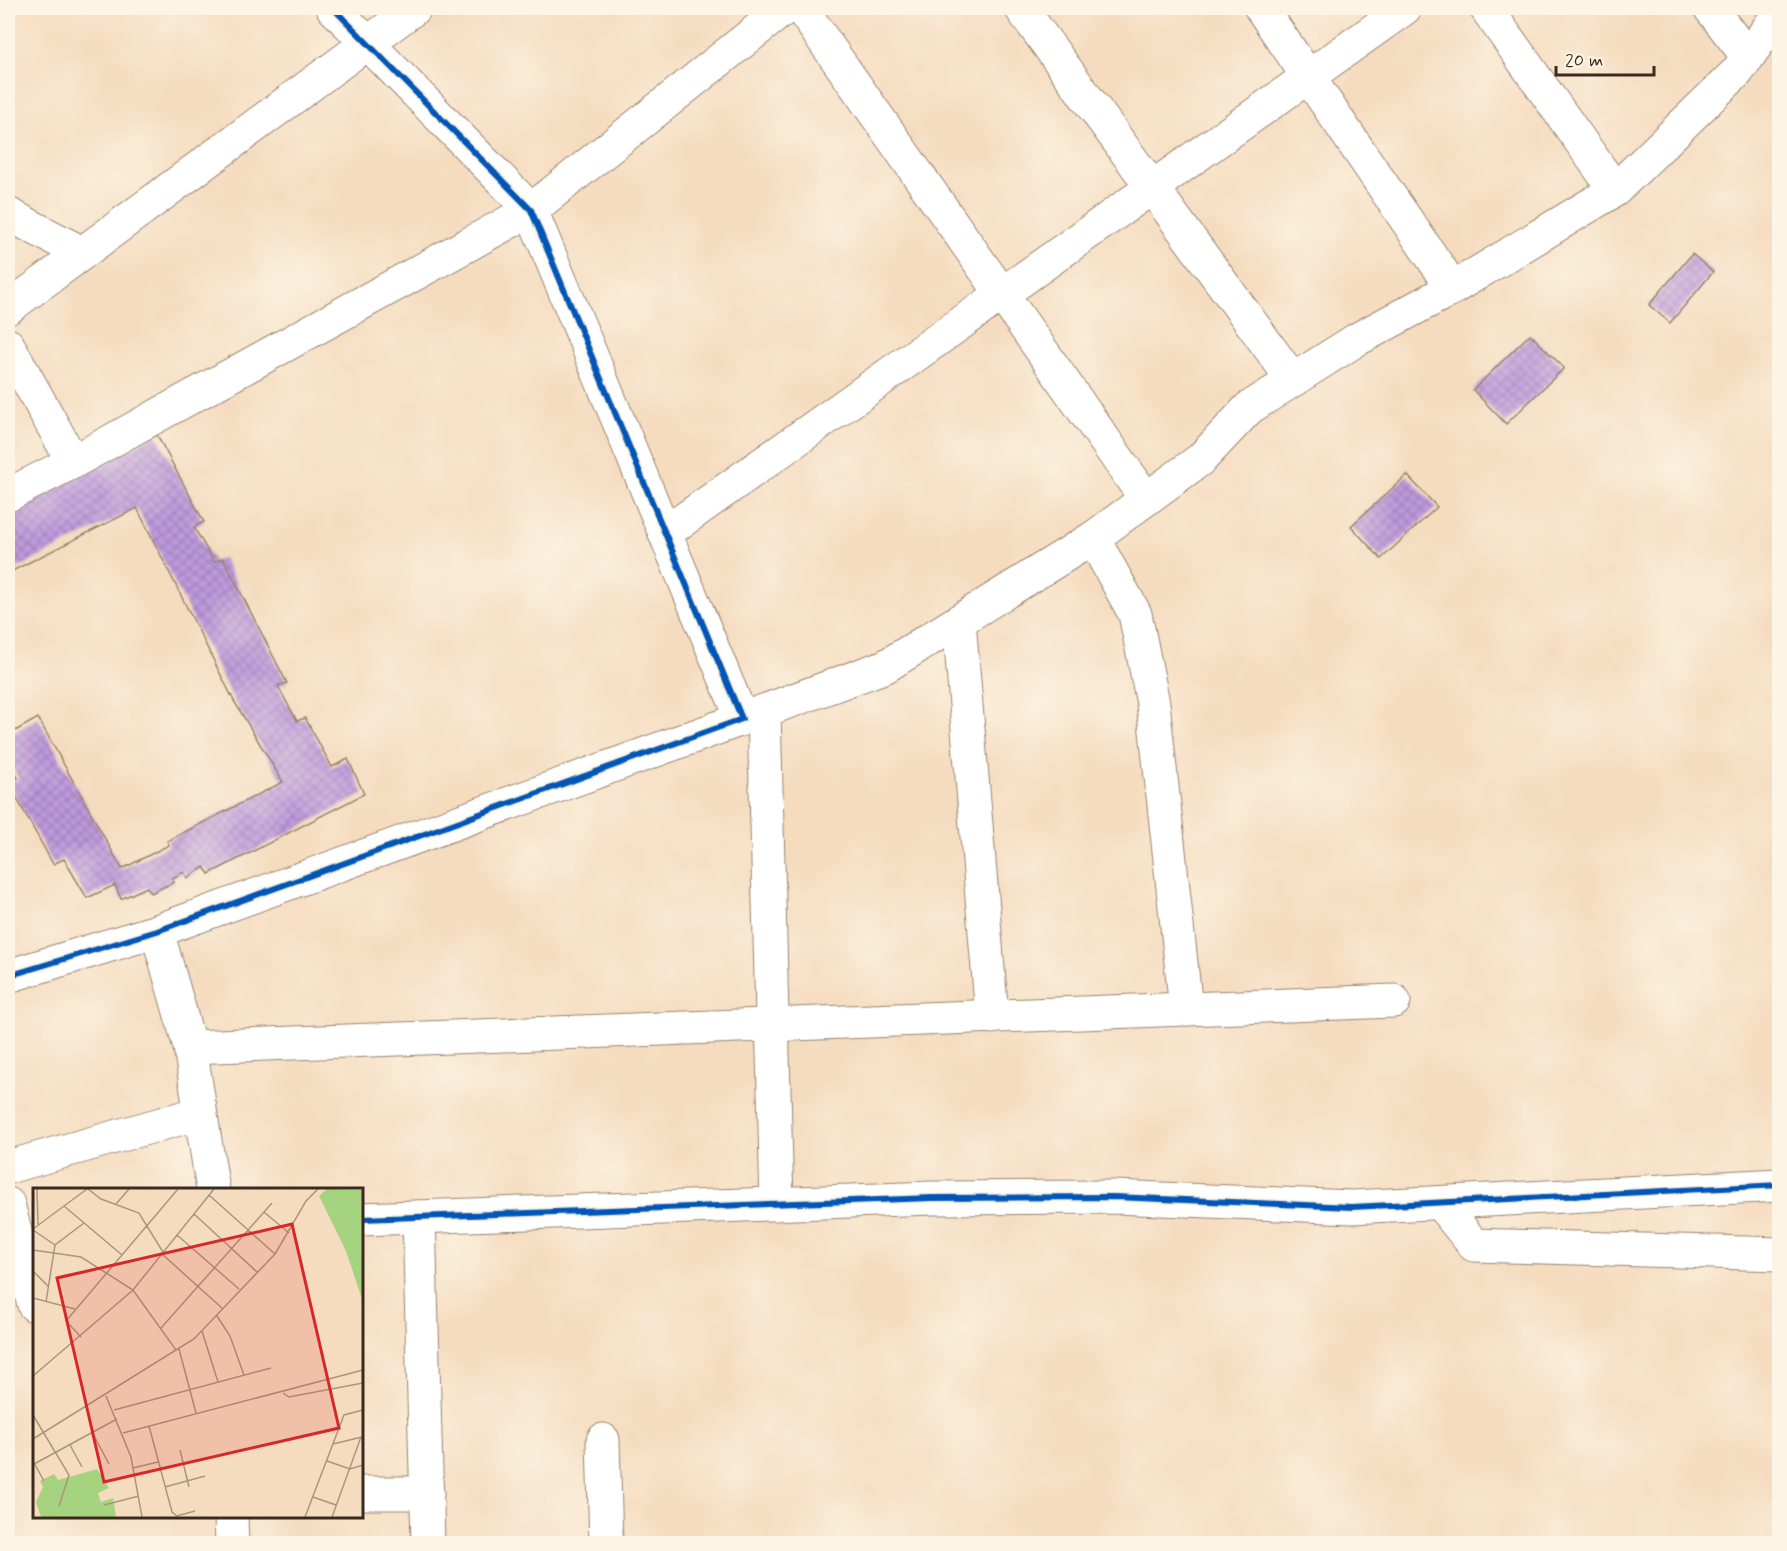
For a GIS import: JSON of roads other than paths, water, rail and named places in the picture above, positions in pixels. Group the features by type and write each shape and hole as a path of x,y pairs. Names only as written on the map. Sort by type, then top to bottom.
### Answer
{"street":[{"path":"333,8 531,210 665,533 753,715 772,1025 777,1204"},
{"path":"8,308 415,8"},
{"path":"8,495 73,462 531,210 785,8"},
{"path":"801,8 1146,499"},
{"path":"1021,8 1293,380"},
{"path":"1261,8 1453,288"},
{"path":"665,533 1405,8"},
{"path":"1486,8 1615,190"},
{"path":"1710,8 1748,57"},
{"path":"8,976 157,931 886,666 1093,538 1201,459 1249,408 1356,340 1453,288 1615,190 1737,72 1779,12"},
{"path":"8,214 82,253"},
{"path":"8,345 73,462"},
{"path":"1093,538 1135,614 1153,703 1186,1009"},
{"path":"959,621 992,1017"},
{"path":"157,931 190,1047 213,1188"},
{"path":"190,1047 1394,1001"},
{"path":"8,1167 200,1113"},
{"path":"363,1219 932,1198 1103,1197 1352,1208 1779,1185"},
{"path":"1440,1203 1474,1245 1779,1254"},
{"path":"8,1204 33,1301"},
{"path":"419,1217 428,1544"},
{"path":"603,1440 606,1544"},
{"path":"363,1493 427,1493"},
{"path":"231,1518 232,1544"}]}
